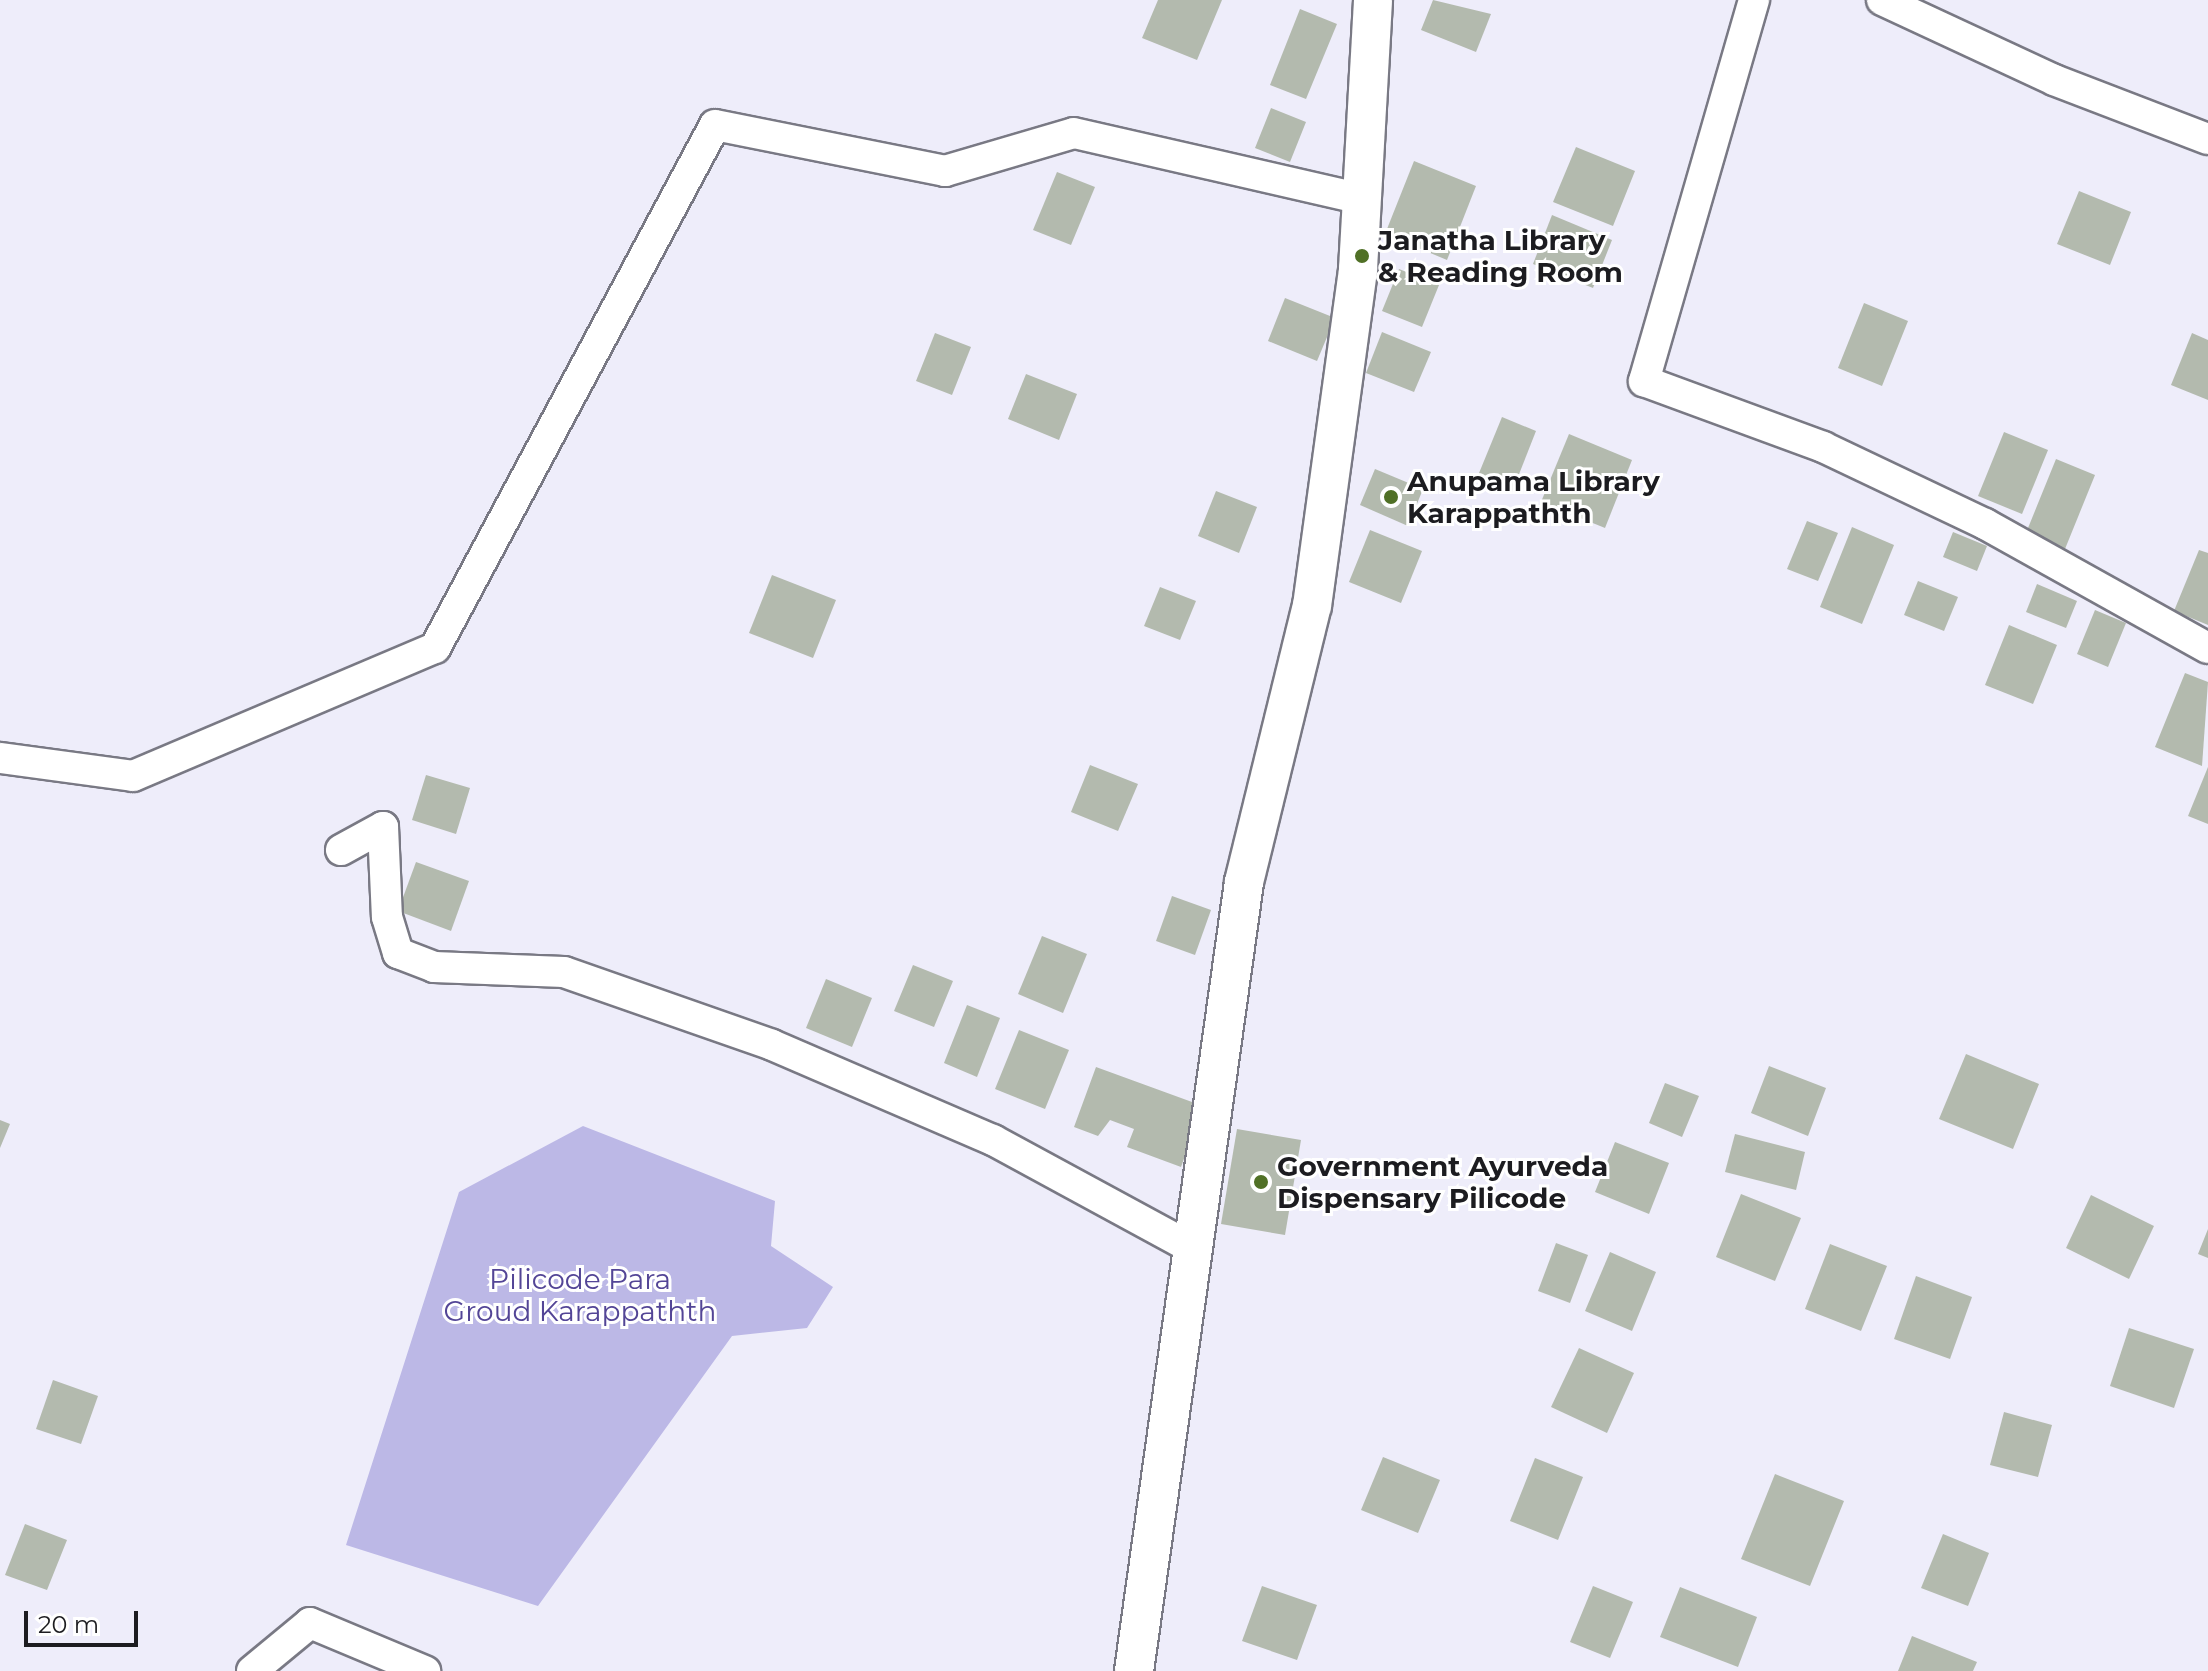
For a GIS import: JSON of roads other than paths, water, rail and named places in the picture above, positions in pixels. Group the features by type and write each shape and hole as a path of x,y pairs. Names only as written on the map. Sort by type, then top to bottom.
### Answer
{"street":[{"path":"1134,1671 1244,882 1312,606 1362,199 1373,0"},
{"path":"1754,0 1644,381 1823,447 1985,524 2208,648"},
{"path":"1882,0 2054,80 2208,139"},
{"path":"0,758 133,776 435,648 715,125 945,171 1074,133 1362,199"},
{"path":"341,850 383,827 387,917 398,953 434,967 564,972 772,1045 993,1140 1192,1248"},
{"path":"252,1671 310,1623 425,1671"}],"place":[{"name":"Janatha Library & Reading Room","path":"1362,256"},
{"name":"Anupama Library Karappathth","path":"1391,497"},
{"name":"Government Ayurveda Dispensary Pilicode","path":"1261,1182"}],"park label":[{"name":"Pilicode Para Groud Karappathth","path":"580,1295"}]}
